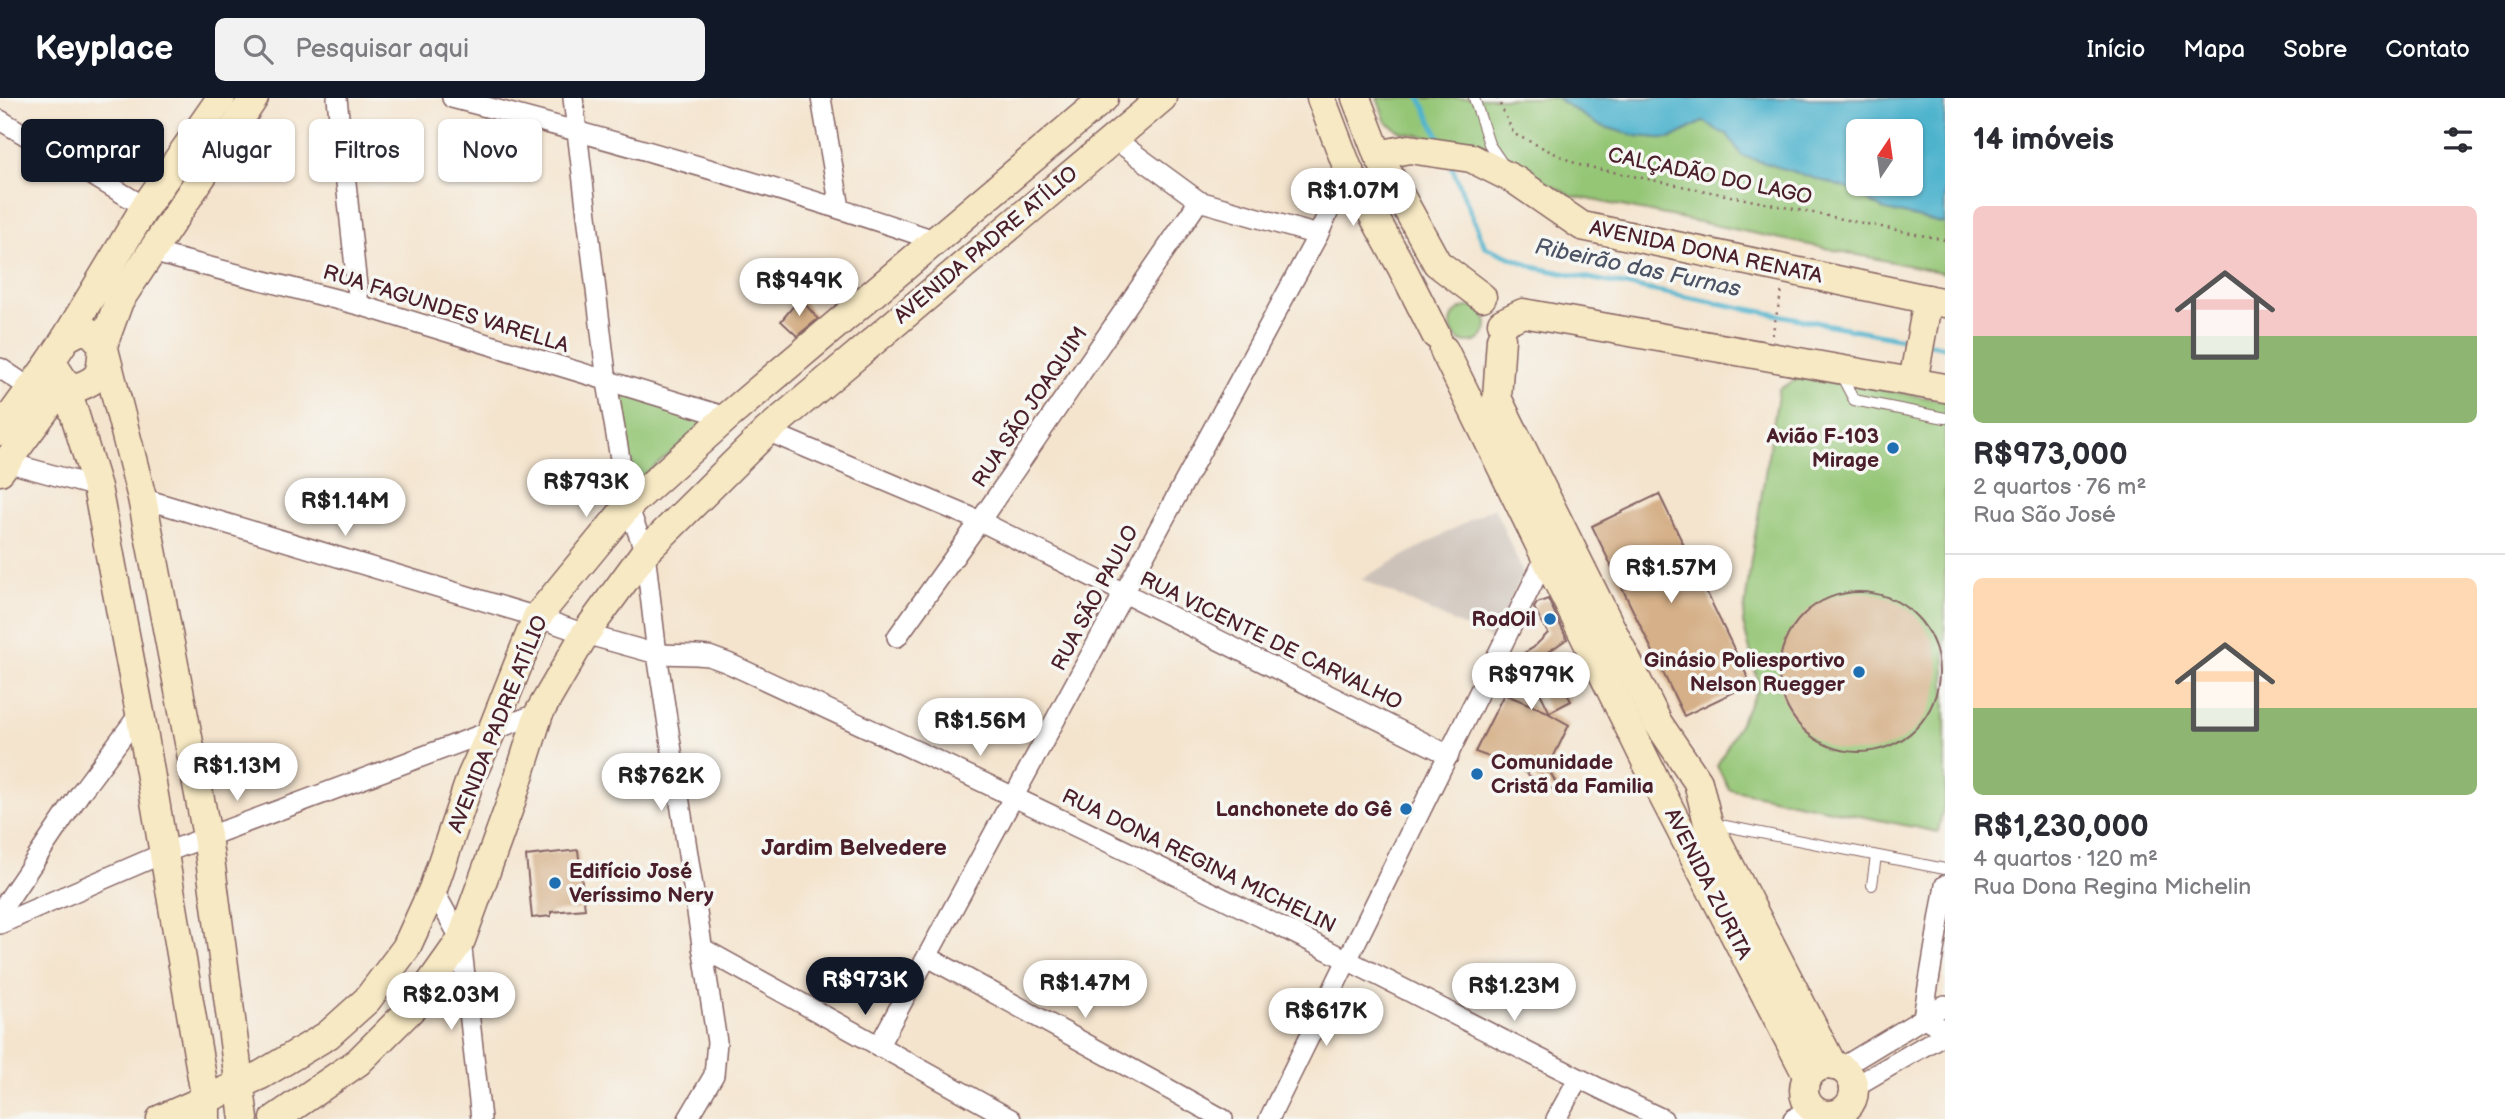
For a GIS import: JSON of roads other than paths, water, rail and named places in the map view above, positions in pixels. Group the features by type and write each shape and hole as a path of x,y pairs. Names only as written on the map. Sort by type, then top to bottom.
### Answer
{"street":[{"path":"97,487 3,466 145,206 221,98"},
{"path":"60,361 76,388 94,382 101,372 103,345 119,301 254,98"},
{"path":"337,98 359,305"},
{"path":"452,98 577,130 839,208 937,241"},
{"path":"573,98 607,382 628,506 645,552 657,654 717,1042 714,1075 688,1119"},
{"path":"821,98 839,208"},
{"name":"AVENIDA PADRE ATÍLIO","path":"161,1119 206,1110 241,1084 328,1035 367,1000 406,947 433,889 471,777 494,728 537,617 628,506 727,417 1104,98"},
{"name":"AVENIDA PADRE ATÍLIO","path":"275,1119 358,1062 415,1005 461,940 510,805 539,713 585,634 645,552 767,431 1162,98"},
{"name":"AVENIDA ZURITA","path":"1321,98 1348,169 1440,342 1662,796 1831,1098"},
{"path":"1356,98 1378,155 1437,262 1496,307 1509,325 1837,368 1915,373 1945,388"},
{"path":"0,120 145,206"},
{"path":"1113,138 1199,201 1318,235"},
{"name":"AVENIDA DONA RENATA","path":"1378,155 1409,149 1471,158 1514,180 1582,226 1932,309"},
{"name":"RUA SÃO PAULO","path":"878,1047 1318,235 1348,169"},
{"name":"RUA SÃO JOAQUIM","path":"897,637 980,521 1199,201"},
{"name":"RUA FAGUNDES VARELLA","path":"151,252 359,305 727,417"},
{"path":"1482,297 1461,295 1443,305 1435,324 1440,342 1453,357 1475,360 1486,356 1495,349 1509,325"},
{"path":"1915,373 1932,309"},
{"name":"AVENIDA ZURITA","path":"1509,325 1497,398 1658,723 1698,782 1708,823 1831,1098"},
{"path":"0,431 30,388 60,361 81,330 92,333 103,345 142,498 207,836 244,1119"},
{"path":"60,361 97,487 140,713 206,1110"},
{"path":"0,368 30,388"},
{"name":"RUA VICENTE DE CARVALHO","path":"767,431 980,521 1449,755"},
{"name":"RUA DONA REGINA MICHELIN","path":"142,498 537,617 585,634 657,654 696,654 728,663 1014,795 1348,960 1578,1079 1663,1119"},
{"path":"1269,1119 1545,558"},
{"path":"0,912 81,792 140,713"},
{"path":"0,924 207,836 539,713"},
{"path":"1662,796 1698,782"},
{"path":"1923,1017 1945,885"},
{"path":"433,889 461,940 481,1119"},
{"path":"702,947 1010,1119"},
{"path":"928,957 1223,1119"},
{"path":"1831,1098 1923,1017 1945,1005"},
{"path":"1831,1098 1945,1032 1923,1017"},
{"path":"1556,1119 1578,1079"}],"lane":[{"path":"1474,98 1489,144 1514,180"},
{"path":"1837,368 1854,400 1945,418"},
{"path":"1708,823 1945,869"},
{"path":"1871,885 1876,856"}],"water":[{"path":"1556,98 1945,98 1945,224 1882,209 1861,196 1923,196 1923,119 1846,119 1846,188 1742,156 1727,134 1717,131 1704,121 1670,139 1636,136 1598,125"}],"waterway":[{"name":"Ribeirão das Furnas","path":"1420,98 1443,145"},
{"name":"Ribeirão das Furnas","path":"1451,164 1485,247 1537,268 1913,341"},
{"name":"Ribeirão das Furnas","path":"1930,344 1945,347"}],"place":[{"name":"Avião F-103 Mirage","path":"1893,448"},
{"name":"RodOil","path":"1550,619"},
{"name":"Ginásio Poliesportivo Nelson Ruegger","path":"1859,672"},
{"name":"Comunidade Cristã da Familia","path":"1477,774"},
{"name":"Lanchonete do Gê","path":"1406,809"},
{"name":"Edifício José Veríssimo Nery","path":"555,883"}],"district":[{"name":"Jardim Belvedere","path":"854,848"}]}
